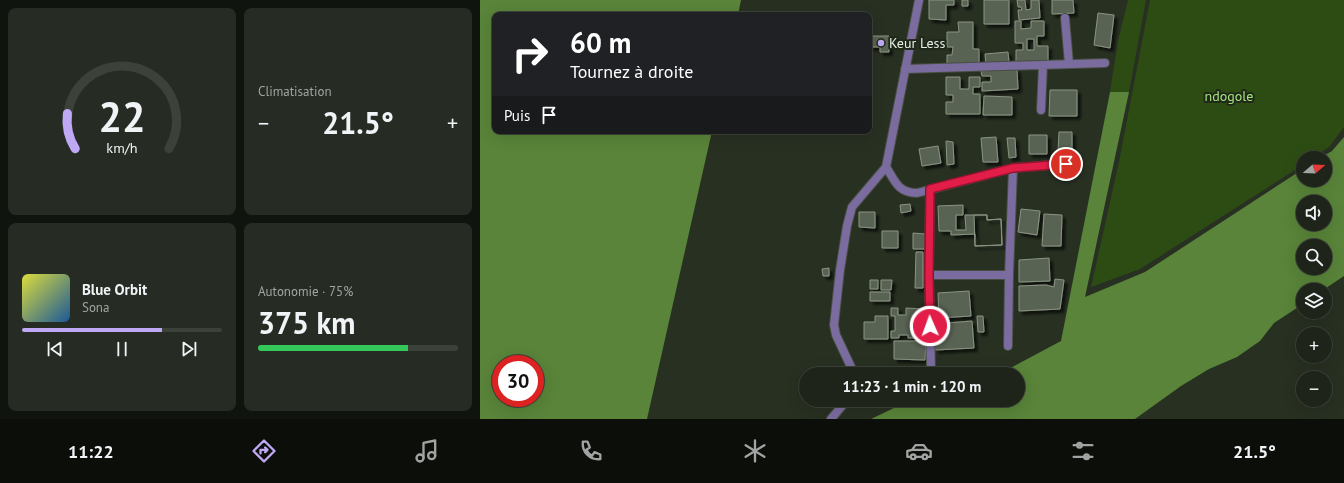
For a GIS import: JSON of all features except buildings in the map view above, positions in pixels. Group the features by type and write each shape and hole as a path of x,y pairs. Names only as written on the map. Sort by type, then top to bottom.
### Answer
{"street":[{"path":"851,367 836,335 834,317 847,226 852,207 886,167 919,0"},
{"path":"1065,18 1069,64"},
{"path":"905,69 1105,63"},
{"path":"1042,110 1043,65"},
{"path":"886,167 896,183 908,193 917,193 1013,168 1066,164"},
{"path":"1008,346 1013,168"},
{"path":"930,189 929,275 931,367"},
{"path":"929,275 1009,275"},
{"path":"831,419 841,407"}],"green space":[{"path":"1128,0 1146,0 1129,92 1110,92 1118,41"},
{"name":"ndogole","path":"1150,0 1344,0 1344,127 1329,147 1323,151 1296,151 1296,169 1140,269 1091,287 1119,162"}],"shaded area":[{"path":"480,0 741,0 739,12 492,12 492,134 711,134 647,419 480,419"},
{"path":"1110,92 1129,92 1085,297 1145,272 1296,174 1296,187 1332,187 1332,151 1344,137 1344,276 1332,284 1296,283 1296,309 1274,323 1260,341 1237,357 1209,369 1181,386 1135,419 871,419 896,407 1025,407 1025,367 1012,367 1061,341"}],"place":[{"name":"Keur Less","path":"881,43"}],"route":[{"path":"930,326 930,189 1013,168 1066,164"}]}
